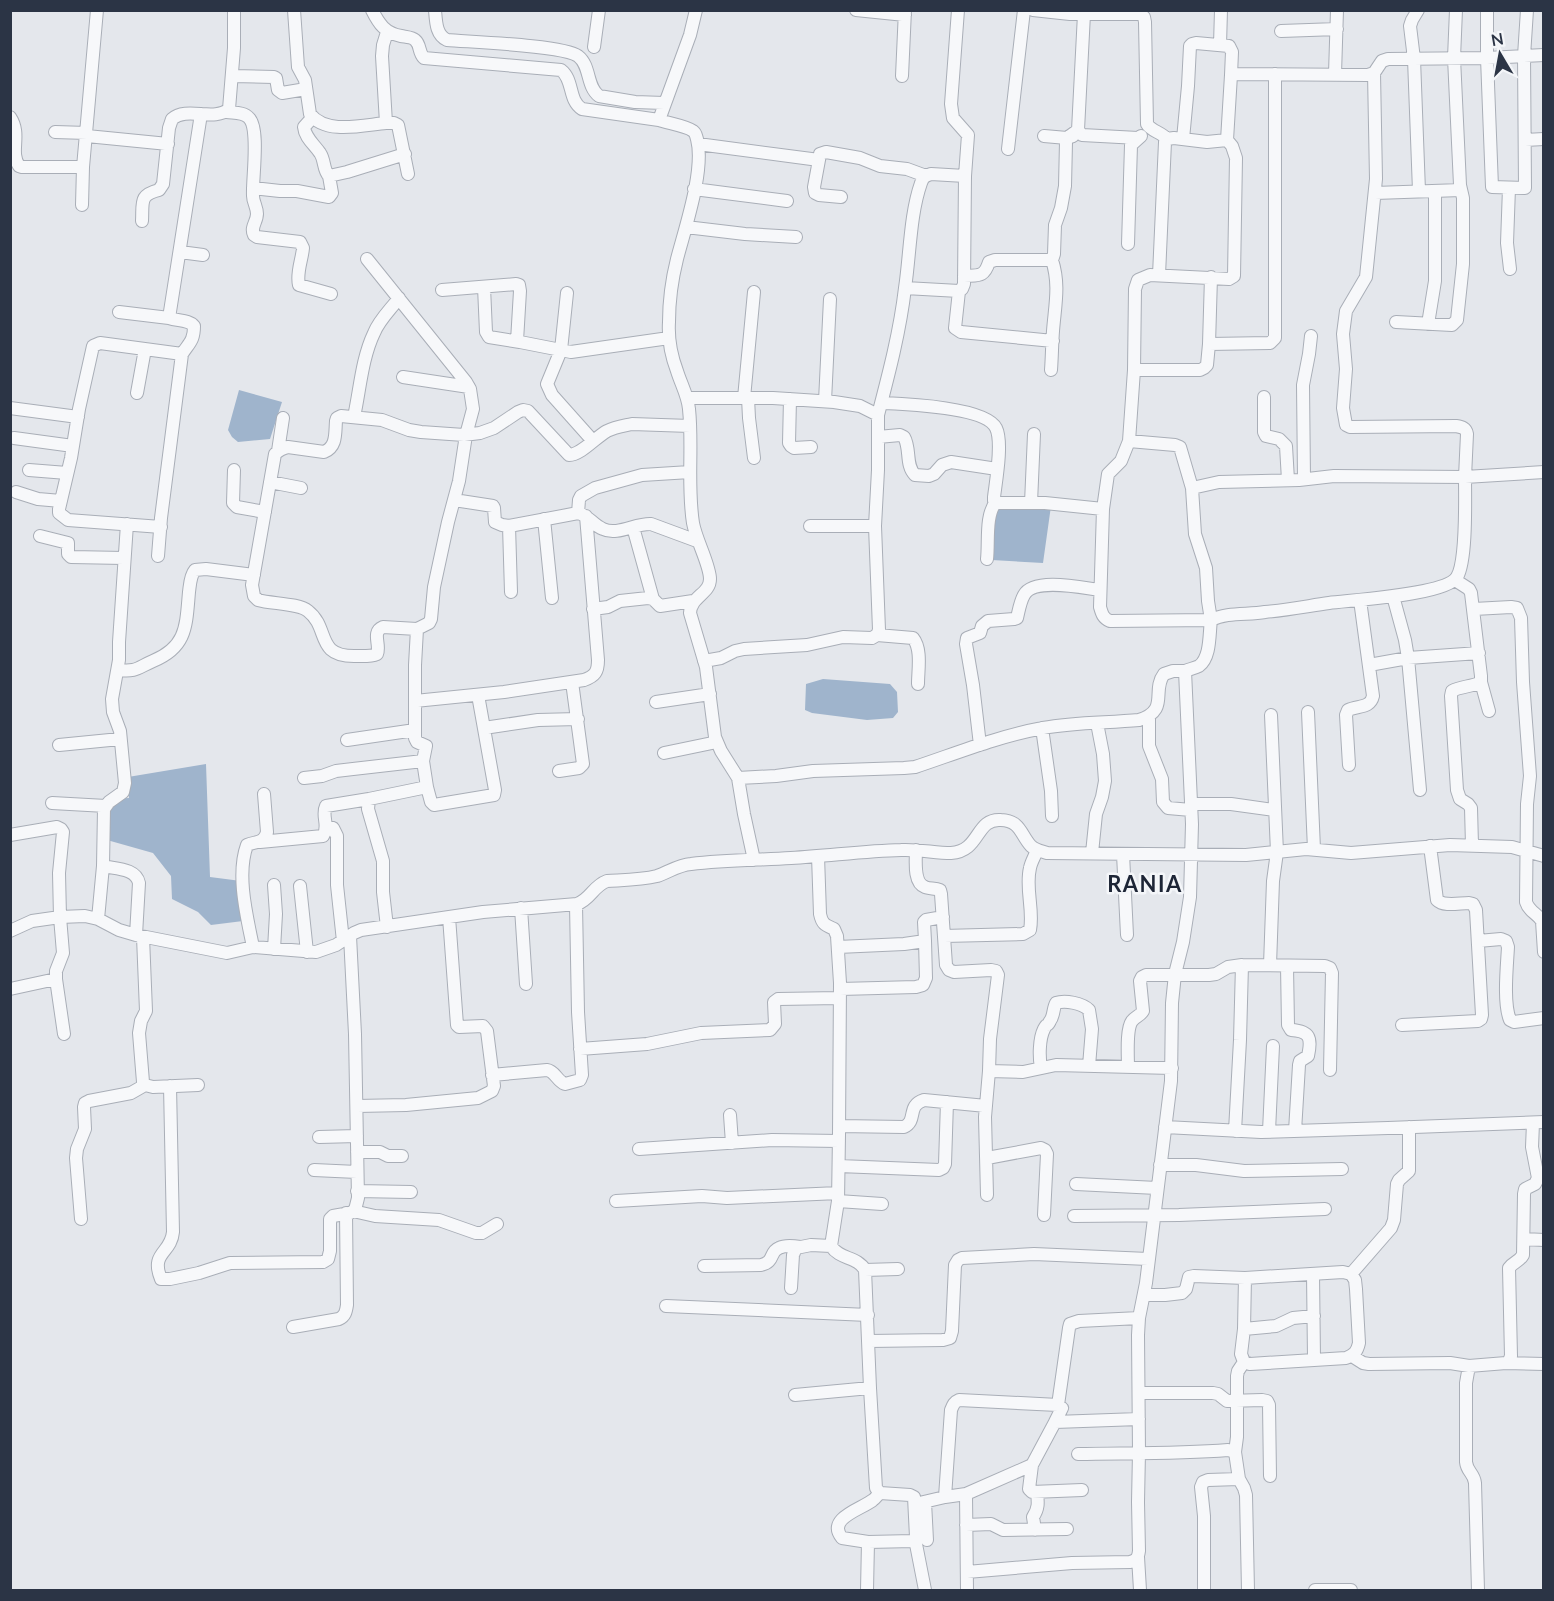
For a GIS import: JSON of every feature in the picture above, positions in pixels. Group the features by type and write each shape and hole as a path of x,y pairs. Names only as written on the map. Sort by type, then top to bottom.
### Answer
{"street":[{"path":"82,205 83,167 97,10"},
{"path":"227,112 232,76 234,10"},
{"path":"294,10 298,67 304,77 312,118 336,127 396,124 408,174"},
{"path":"372,10 387,32 412,38 418,45 421,56 429,59 561,70 568,77 575,103 582,109 662,111"},
{"path":"435,10 439,34 447,40 550,48 578,56 584,63 595,93 662,111 691,129 708,145 819,160"},
{"path":"594,47 599,10"},
{"path":"662,111 690,35 696,10"},
{"path":"856,10 905,13 902,76"},
{"path":"958,10 951,104 953,118 968,135 965,176 964,276 963,287 959,291 956,328 961,332 1053,341"},
{"path":"1008,149 1024,10"},
{"path":"1033,10 1084,14 1140,14 1144,17 1145,22 1147,124 1167,139 1207,142 1227,140"},
{"path":"1220,45 1221,10"},
{"path":"1335,74 1337,10"},
{"path":"1418,10 1410,26 1414,59 1419,192"},
{"path":"1396,322 1452,325 1457,320 1463,264 1463,198 1454,58 1456,10"},
{"path":"1487,10 1492,187 1509,188 1525,188 1524,56 1527,10"},
{"path":"1051,370 1058,286 1052,260 1055,225 1065,186 1065,148 1075,134 1084,14"},
{"path":"1281,31 1336,29"},
{"path":"386,123 382,45 387,32"},
{"path":"1183,139 1190,46 1196,43 1229,46 1231,75 1227,140 1236,158 1234,273 1229,279 1150,275 1138,280 1135,289 1134,370 1129,441 1121,461 1108,474 1103,509 1100,590 1102,615 1110,621 1211,620 1219,616 1263,613 1393,596 1442,587 1455,580 1461,569 1464,549 1466,430 1456,426 1350,427 1344,420 1346,369 1344,321 1346,311 1366,277 1375,193 1374,73 1380,63 1392,58 1487,58 1544,55"},
{"path":"1231,75 1368,75 1374,73"},
{"path":"1209,344 1270,343 1275,338 1275,74"},
{"path":"232,76 274,77 278,90 282,93 306,89"},
{"path":"142,221 144,197 148,192 159,190 163,184 170,122 175,116 227,112 245,115 253,124 255,135 253,198 257,216 252,229 254,235 300,242 303,248 298,276 299,285 331,294"},
{"path":"170,318 201,114"},
{"path":"10,117 16,128 14,156 19,166 83,167"},
{"path":"253,188 329,196 332,194 329,176 320,153 304,132 304,127 312,118"},
{"path":"1128,244 1131,145 1150,128"},
{"path":"55,132 168,144"},
{"path":"1044,136 1075,134 1138,138"},
{"path":"1159,275 1164,148 1167,139"},
{"path":"1525,140 1544,139"},
{"path":"633,527 653,599 660,606 693,601 703,593 710,582 697,541 691,509 690,426 687,398 677,370 669,338 668,323 676,261 697,228 694,189 698,167 708,145"},
{"path":"841,197 815,193 820,154 826,152 860,158 880,166 916,171 926,176"},
{"path":"329,176 405,154"},
{"path":"877,635 879,630 875,526 880,409 895,346 917,198 922,180 926,176 931,174 965,176"},
{"path":"1509,188 1507,243 1510,269"},
{"path":"694,189 787,201"},
{"path":"1375,193 1461,190"},
{"path":"1428,324 1435,281 1434,191"},
{"path":"697,228 796,237"},
{"path":"180,252 203,255"},
{"path":"367,260 443,351 469,387 473,409 466,435 459,481 434,587 429,623 417,629 383,627 379,629 377,654 371,656 336,654 330,649 315,620 307,610 258,600 252,590 275,454 282,448 328,451 334,443 337,418 341,416 382,420 409,430 466,435 494,428 523,410 531,414 569,455 574,455 612,429 632,424 690,426"},
{"path":"964,276 984,273 987,271 989,262 995,260 1052,260"},
{"path":"1134,370 1200,370 1207,365 1211,277"},
{"path":"442,290 516,284 520,287 518,341"},
{"path":"483,287 487,335 495,339 580,352 669,338"},
{"path":"905,288 959,291"},
{"path":"754,292 746,398 754,459"},
{"path":"567,293 561,350 547,384 552,394 593,441"},
{"path":"354,417 371,339 377,326 399,298"},
{"path":"825,401 830,298"},
{"path":"119,312 170,318 189,322 194,326 192,340 182,354 158,556"},
{"path":"1304,479 1303,385 1311,336"},
{"path":"161,527 68,520 59,513 93,346 100,343 182,354"},
{"path":"137,393 145,349"},
{"path":"403,377 469,387"},
{"path":"1264,397 1264,432 1266,435 1279,439 1286,446 1288,480"},
{"path":"687,398 790,399 825,401 880,409 921,405 974,414 993,423 998,433 999,448 994,497 996,502"},
{"path":"790,399 789,443 794,448 811,447"},
{"path":"10,408 78,417"},
{"path":"278,451 283,418"},
{"path":"1031,503 1034,434"},
{"path":"879,437 900,435 904,437 909,468 915,475 934,474 942,465 951,462 997,469"},
{"path":"14,438 73,446"},
{"path":"738,778 813,771 915,767 980,745 1042,728 1139,720 1149,717 1159,700 1162,677 1168,672 1185,671 1197,667 1203,661 1207,651 1211,620 1206,568 1196,534 1192,488 1180,447 1129,441"},
{"path":"29,470 67,474"},
{"path":"234,470 233,503 237,507 265,512"},
{"path":"415,701 478,695 572,682 592,677 598,668 581,495 595,488 642,475 690,472"},
{"path":"1192,488 1219,482 1349,475 1465,477 1544,472"},
{"path":"270,482 301,488"},
{"path":"16,492 38,499 61,501"},
{"path":"454,500 490,505 494,508 497,524 509,526 582,514 603,530 617,531 645,524 658,525 697,541"},
{"path":"996,502 1103,509"},
{"path":"987,559 989,520 996,502"},
{"path":"544,519 552,598"},
{"path":"98,919 103,866 104,810 109,802 123,792 125,783 118,726 111,699 118,670 127,524"},
{"path":"509,526 511,592"},
{"path":"810,526 875,526"},
{"path":"40,536 68,543 68,554 71,557 124,558"},
{"path":"118,670 139,670 172,651 180,640 186,621 190,584 192,573 195,570 206,569 254,575"},
{"path":"1455,580 1472,593 1481,682 1489,711"},
{"path":"980,745 967,638 980,633 985,622 1017,618 1024,594 1028,590 1049,584 1100,590"},
{"path":"1393,596 1408,658 1420,790"},
{"path":"593,609 608,607 624,600 653,599"},
{"path":"1349,765 1346,715 1352,708 1368,705 1372,702 1373,696 1360,600"},
{"path":"693,601 690,613 713,659 710,694 712,721 721,751 738,778 752,852"},
{"path":"1474,609 1511,607 1517,608 1520,612 1530,776 1526,902 1542,921 1543,950"},
{"path":"417,629 415,730 417,742 426,746 423,761 427,786 434,805 494,795 478,695"},
{"path":"713,659 744,649 807,645 843,637 872,638 877,635 913,638 916,640 918,650 918,684"},
{"path":"1369,665 1408,658 1479,653"},
{"path":"1140,1590 1138,1557 1139,1318 1166,1127 1172,1068 1172,1003 1175,974 1181,954 1187,914 1191,855 1185,671"},
{"path":"559,771 579,768 583,764 572,682"},
{"path":"1472,845 1471,808 1460,799 1458,794 1450,696 1456,689 1481,682"},
{"path":"656,702 710,694"},
{"path":"1308,712 1314,842"},
{"path":"1270,965 1277,847 1271,715"},
{"path":"1149,717 1149,746 1162,779 1163,802 1168,808 1231,804 1274,810"},
{"path":"484,728 538,720 578,719"},
{"path":"1092,853 1096,814 1105,781 1097,723"},
{"path":"1042,728 1052,790 1052,816"},
{"path":"347,740 415,730"},
{"path":"59,745 120,739"},
{"path":"664,753 717,742"},
{"path":"304,778 322,776 336,771 423,761"},
{"path":"253,947 243,885 243,859 247,845 323,836 327,829 324,813 326,806 427,786"},
{"path":"260,842 266,837 267,832 264,794"},
{"path":"369,799 368,809 383,861 383,892 387,927"},
{"path":"52,803 106,806"},
{"path":"10,931 32,921 77,915 98,919 119,930 139,936 227,953 253,947 316,952 327,949 361,930 521,908 576,905 584,902 595,888 607,881 654,877 683,865 752,852 824,856 875,851 916,850 951,853 962,851 971,846 980,830 987,824 999,820 1020,828 1030,845 1047,853 1246,855 1277,847 1314,842 1351,853 1472,845 1512,848 1544,856"},
{"path":"293,1327 339,1319 344,1316 347,1305 349,1212 357,1205 354,1002 337,885 337,836 333,828 326,826"},
{"path":"10,835 57,827 63,832 59,867 63,953 56,970 56,980 64,1034"},
{"path":"1402,1025 1473,1021 1481,1018 1482,990 1476,910 1473,904 1469,903 1439,903 1430,846"},
{"path":"916,850 919,881 926,888 940,890 946,965 949,970 954,972 991,970 996,971 998,975 990,1039 986,1106 987,1195"},
{"path":"944,936 1023,934 1030,930 1032,921 1029,875 1037,850"},
{"path":"1123,854 1127,935"},
{"path":"824,856 822,922 834,929 841,947 843,1125 839,1141 838,1197 831,1246"},
{"path":"103,866 135,874 139,883 139,936 146,1011 139,1033 142,1078 145,1085"},
{"path":"274,885 276,914 274,949"},
{"path":"300,886 306,952"},
{"path":"492,1075 547,1070 565,1084 580,1080 582,1075 576,905"},
{"path":"521,908 526,984"},
{"path":"357,1106 406,1105 478,1098 492,1091 494,1086 485,1027 478,1025 459,1027 457,1025 449,917"},
{"path":"580,1049 647,1044 701,1032 770,1030 775,1024 774,1002 778,999 922,985 926,978 924,922 943,917"},
{"path":"1478,941 1500,939 1506,941 1510,1020 1514,1022 1544,1018"},
{"path":"841,947 925,941"},
{"path":"1235,1131 1242,965"},
{"path":"1128,1067 1129,1028 1134,1019 1143,1011 1140,981 1142,977 1175,974 1209,975 1228,967 1270,965 1330,968 1332,973 1330,1070"},
{"path":"1287,966 1288,1025 1291,1030 1306,1033 1310,1051 1299,1065 1294,1131"},
{"path":"10,989 56,980"},
{"path":"1041,1068 1042,1033 1050,1021 1054,1005 1061,1001 1082,1005 1089,1010 1092,1029 1089,1066"},
{"path":"1269,1131 1273,1046"},
{"path":"989,1071 1023,1072 1056,1065 1172,1068"},
{"path":"81,1219 76,1158 85,1129 85,1103 131,1093 145,1085 198,1085"},
{"path":"170,1086 173,1232 171,1243 158,1260 161,1279 199,1273 230,1263 323,1262 328,1259 330,1251 330,1219 349,1212 439,1220 482,1233 497,1224"},
{"path":"843,1125 904,1127 911,1120 913,1108 919,1101 924,1100 986,1106"},
{"path":"839,1166 939,1170 943,1168 947,1102"},
{"path":"730,1115 732,1143"},
{"path":"1166,1127 1235,1131 1294,1131 1538,1122 1532,1148 1538,1178 1535,1184 1525,1189 1523,1255 1509,1268 1511,1356 1506,1363"},
{"path":"1351,1274 1387,1234 1394,1220 1397,1184 1409,1171 1409,1127"},
{"path":"319,1137 357,1136"},
{"path":"639,1149 793,1139 839,1141"},
{"path":"987,1158 1041,1148 1045,1150 1047,1154 1044,1215"},
{"path":"357,1152 380,1152 388,1156 402,1156"},
{"path":"1160,1165 1244,1171 1342,1169"},
{"path":"314,1170 357,1172"},
{"path":"1076,1184 1157,1188"},
{"path":"357,1191 411,1192"},
{"path":"616,1201 702,1196 727,1198 838,1197 882,1204"},
{"path":"1074,1216 1325,1209"},
{"path":"1524,1239 1544,1240"},
{"path":"704,1266 761,1265 770,1261 778,1248 782,1246 811,1245 831,1246 840,1255 856,1260 870,1270 898,1269"},
{"path":"791,1288 793,1255 796,1248 800,1247"},
{"path":"872,1341 950,1338 955,1264 962,1258 1042,1254 1148,1258"},
{"path":"870,1270 868,1315 872,1341 870,1388 876,1482 879,1493"},
{"path":"1144,1295 1182,1293 1186,1289 1187,1280 1194,1276 1245,1278 1343,1272 1351,1274 1355,1280 1359,1343 1352,1356 1250,1364 1244,1362"},
{"path":"1313,1274 1314,1359"},
{"path":"1244,1362 1241,1354 1245,1278"},
{"path":"666,1306 868,1315"},
{"path":"1244,1329 1276,1326 1293,1318 1314,1316"},
{"path":"1058,1405 1070,1324 1079,1321 1139,1318"},
{"path":"1352,1356 1369,1364 1450,1363 1469,1366 1506,1363 1544,1364"},
{"path":"1244,1362 1237,1376 1235,1452 1239,1479 1246,1495 1248,1590"},
{"path":"1469,1366 1466,1383 1466,1467 1474,1477 1475,1483 1478,1590"},
{"path":"795,1395 870,1388"},
{"path":"1139,1393 1213,1393 1227,1401 1267,1401 1269,1405 1270,1476"},
{"path":"945,1497 951,1410 953,1404 959,1400 1058,1405 1062,1408 1032,1465 1029,1489 1032,1492 1082,1490"},
{"path":"1055,1422 1138,1419"},
{"path":"1078,1454 1140,1452 1169,1454 1228,1450 1235,1452"},
{"path":"920,1503 966,1494 1032,1465"},
{"path":"1204,1590 1204,1516 1201,1487 1203,1482 1208,1480 1239,1479"},
{"path":"1035,1530 1033,1517 1038,1508 1037,1492"},
{"path":"879,1493 910,1495 920,1503 925,1590"},
{"path":"879,1493 874,1499 841,1519 838,1524 838,1533 842,1538 868,1542 921,1540"},
{"path":"966,1494 967,1590"},
{"path":"966,1526 987,1524 1004,1530 1066,1529"},
{"path":"867,1590 868,1542"},
{"path":"967,1572 1072,1563 1130,1562 1138,1557"},
{"path":"1315,1590 1351,1590"}],"water":[{"path":"239,390 282,402 270,439 238,442 232,437 228,430"},
{"path":"995,506 1051,506 1043,563 992,560"},
{"path":"823,679 890,684 897,692 898,712 893,718 867,720 812,713 805,710 806,684"},
{"path":"206,764 210,877 241,881 243,921 211,925 198,912 172,899 171,876 153,853 107,840 110,799 129,798 128,777"}],"district":[{"name":"RANIA","path":"1145,883"}]}
